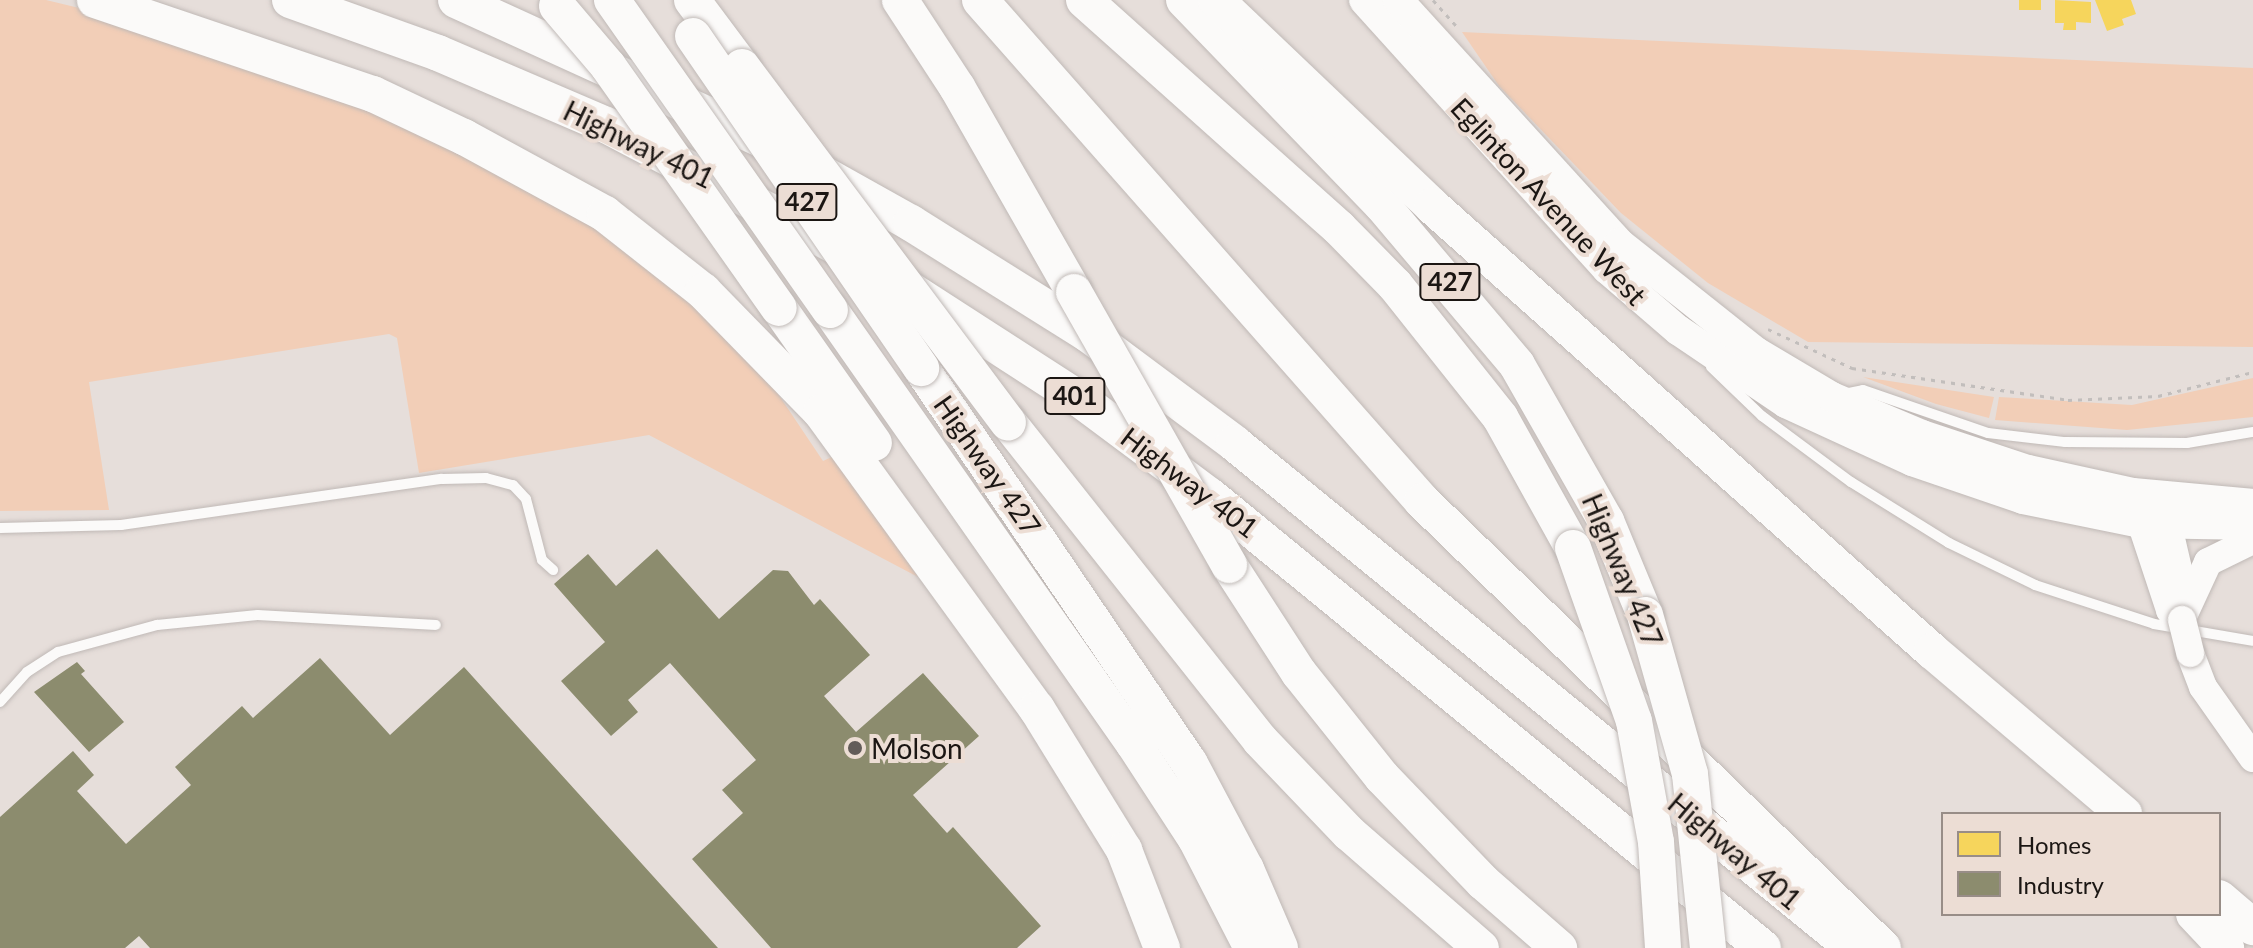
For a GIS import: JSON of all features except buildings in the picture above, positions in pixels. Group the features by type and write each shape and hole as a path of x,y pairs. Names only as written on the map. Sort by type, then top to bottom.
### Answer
{"highway":[{"path":"95,0 359,89 464,137 605,214 703,291 821,412 1037,709 1124,850 1162,948"},
{"name":"Highway 401","path":"290,0 438,53 606,125 815,234 977,330 1210,496 1763,948"},
{"name":"Highway 401","path":"456,0 757,137 911,223 1088,334 1247,453 1853,948"},
{"path":"612,0 1134,744 1196,839 1252,948"},
{"name":"Highway 427","path":"667,0 1189,762 1246,869 1280,948"},
{"path":"692,0 1008,422 1260,740 1349,833 1481,948"},
{"path":"900,0 957,87 1229,565 1299,673 1382,777 1465,864 1559,948"},
{"path":"980,0 1422,501 1883,948"},
{"path":"1084,0 1339,228 1395,285 1500,417 1573,548 1634,721 1656,842 1663,948"},
{"name":"Highway 427","path":"1184,0 1382,205 1517,365 1606,521 1645,615 1690,774 1708,948"},
{"path":"1216,0 1432,206 1932,651 2122,812"},
{"path":"554,3 608,66 1109,784 1156,878 1182,948"},
{"path":"1932,651 2094,812"},
{"path":"2221,900 2253,927"},
{"path":"2196,916 2226,948"}],"main road":[{"name":"Eglinton Avenue West","path":"1364,0 1589,250 1678,330 1786,403 1912,461 2023,499 2150,509 2253,525"},
{"name":"Eglinton Avenue West","path":"1398,0 1619,243 1756,352 1832,397 1922,435 2150,509 2253,504"}],"street":[{"path":"2150,509 2185,599 2182,620 2203,687 2253,758"},
{"path":"2182,620 2208,562 2253,540"}],"lane":[{"path":"1678,330 1762,416 1851,482 1949,543 2035,585 2154,624 2253,641"},
{"path":"1832,397 1863,390 1988,433 2065,442 2187,443 2253,432"},
{"path":"0,528 121,525 442,479 486,478 513,485 526,499 542,560 553,570"},
{"path":"0,702 27,672 58,652 157,625 258,615 436,625"}],"path":[{"path":"1433,0 1444,12"},
{"path":"1811,353 1887,376 2068,400 2158,396 2253,372"}],"shaded area":[{"path":"0,0 46,0 104,14 398,115 576,213 671,283 756,361 823,461 836,455 918,577 649,435 419,473 397,338 389,334 89,382 109,510 0,511"},
{"path":"1462,32 2253,68 2253,347 1808,342 1708,283 1621,213 1499,86"},
{"path":"1863,377 1994,397 1989,418 1936,404"},
{"path":"2253,378 2253,417 2127,430 1995,420 1999,397 2132,405"}],"place":[{"name":"Molson","path":"855,748"}]}
